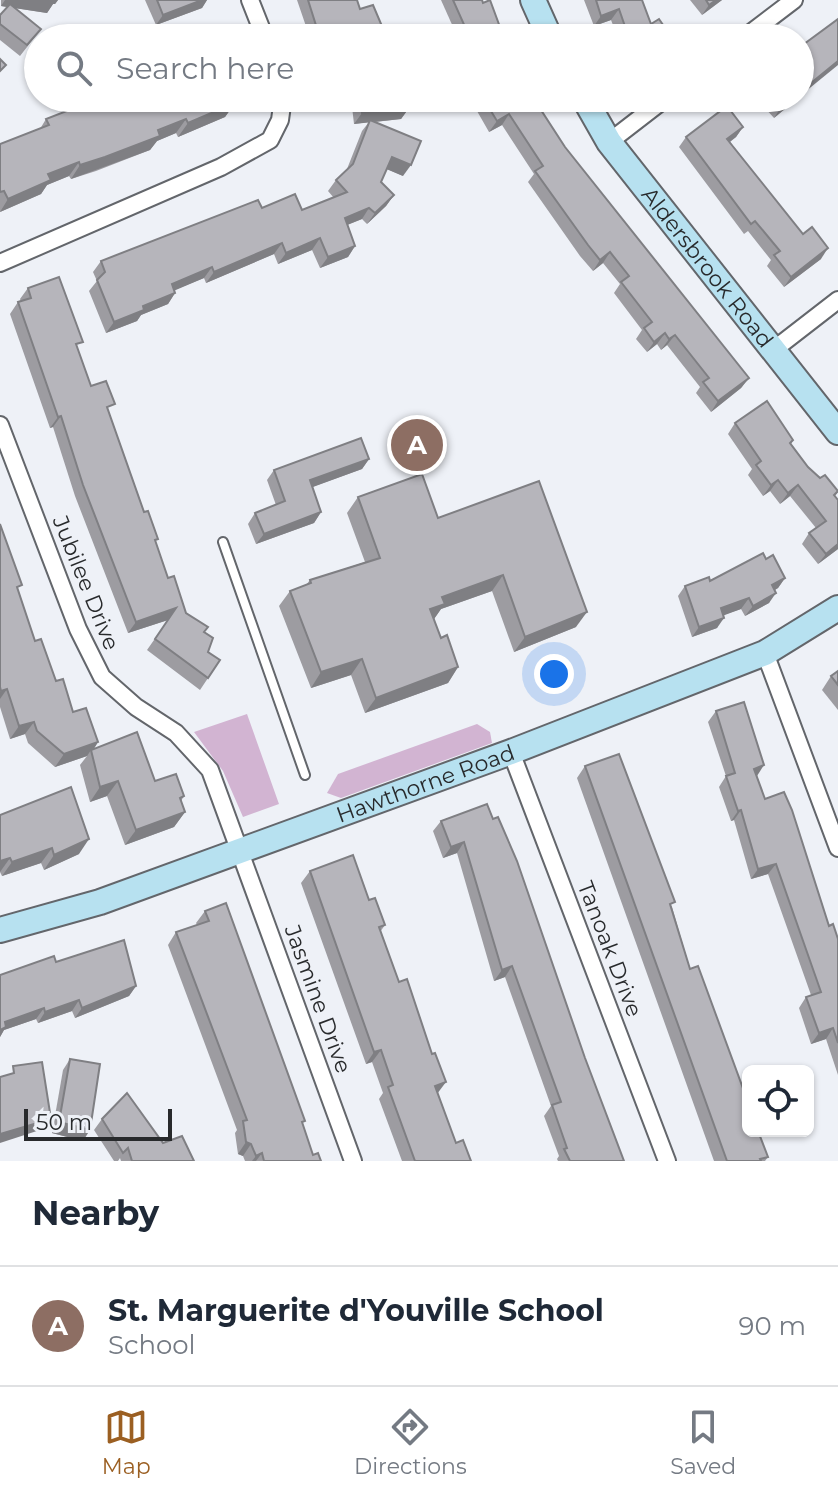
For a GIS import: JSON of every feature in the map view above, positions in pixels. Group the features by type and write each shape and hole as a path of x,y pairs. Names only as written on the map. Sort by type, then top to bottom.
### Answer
{"street":[{"path":"250,0 259,24"},
{"path":"533,0 544,24"},
{"path":"762,24 794,0"},
{"path":"0,263 221,167 270,140 281,112"},
{"name":"Aldersbrook Road","path":"592,112 609,142 776,348 838,432"},
{"path":"609,142 648,112"},
{"path":"776,348 838,300"},
{"name":"Jubilee Drive","path":"0,425 78,629 102,677 136,707 176,733 210,770 241,851"},
{"name":"Hawthorne Road","path":"0,930 100,902 511,752 765,653 838,608"},
{"path":"765,653 838,848"},
{"name":"Tanoak Drive","path":"511,752 667,1161"},
{"name":"Jasmine Drive","path":"241,851 353,1161"}],"lane":[{"path":"223,542 305,775"}],"shaded area":[{"path":"247,714 279,804 243,817 223,771 194,732"},
{"path":"477,724 490,732 492,743 341,798 327,793 338,774"}],"building":[{"path":"157,0 202,0 163,15"},
{"path":"308,0 357,0 360,9 373,5 381,24 316,24"},
{"path":"453,0 482,0 483,3 490,0 499,24 464,24"},
{"path":"596,0 642,0 651,24 624,24 619,9 601,16"},
{"path":"10,4 35,24 24,24 24,43 0,24 0,15"},
{"path":"838,19 838,61 814,81 814,37"},
{"path":"64,112 214,112 188,123 186,119 158,130 160,136 105,157 80,165 79,162 48,174 51,180 8,199 4,191 0,192 0,144 49,125 46,119"},
{"path":"492,112 542,112 565,147 749,378 718,401 703,382 709,378 675,335 669,339 665,333 654,342 644,328 652,322 621,282 629,276 610,252 600,260 588,245 535,171 543,166 509,114 497,121"},
{"path":"719,112 732,112 743,127 727,139 803,234 812,227 828,248 791,277 774,255 780,251 755,221 751,224 686,137"},
{"path":"370,120 421,141 411,165 392,157 381,182 394,195 375,213 369,208 345,218 355,246 328,257 320,238 286,253 282,243 214,272 212,267 172,284 175,293 114,322 97,280 105,272 101,261 258,200 262,208 295,194 302,210 347,192 336,180 353,164"},
{"path":"59,277 83,342 76,344 91,386 106,381 115,404 107,407 144,512 148,511 158,539 155,540 168,578 174,576 186,613 208,627 204,632 213,638 208,652 220,660 208,678 155,639 176,608 136,622 83,485 18,302 31,298 28,288"},
{"path":"767,401 793,440 790,443 808,467 820,478 825,475 838,491 834,495 838,500 838,544 826,554 809,533 826,521 798,485 788,493 778,480 771,485 756,465 761,461 735,423"},
{"path":"361,438 369,459 310,480 321,512 264,534 255,513 285,501 274,470"},
{"path":"422,474 438,518 539,481 587,612 525,637 503,575 442,597 445,604 430,609 441,638 447,635 458,667 376,698 362,659 321,672 290,591 311,583 310,580 380,558 358,497"},
{"path":"0,524 22,585 17,587 35,641 41,639 56,681 63,679 73,712 86,708 98,742 64,754 37,731 34,722 19,726 7,689 1,691"},
{"path":"763,553 766,559 773,555 785,578 772,585 776,593 753,606 749,598 721,608 724,618 699,627 685,586 709,577 710,581"},
{"path":"838,671 838,685 831,676"},
{"path":"744,702 764,765 754,769 765,799 784,792 829,926 833,924 838,939 838,1043 833,1028 819,1033 806,997 821,992 776,864 758,869 741,810 738,811 726,776 735,773 716,711"},
{"path":"137,732 155,781 176,774 184,796 180,798 185,812 136,830 118,781 100,787 91,750"},
{"path":"619,754 675,902 670,904 690,969 698,966 742,1086 742,1137 760,1137 768,1157 761,1161 727,1161 585,766"},
{"path":"71,787 89,839 54,855 52,848 12,862 10,858 0,861 0,815"},
{"path":"487,804 493,819 498,817 517,861 624,1161 570,1161 564,1149 567,1148 552,1105 561,1102 512,966 502,970 464,842 451,847 441,821"},
{"path":"353,855 369,900 375,898 385,925 379,927 399,982 407,979 432,1054 435,1053 446,1082 435,1086 456,1143 463,1140 471,1161 415,1161 388,1087 393,1085 381,1050 374,1052 310,871"},
{"path":"226,903 305,1121 302,1122 313,1155 318,1153 321,1161 264,1161 262,1153 256,1156 251,1144 246,1142 243,1121 247,1120 176,932 209,921 205,911"},
{"path":"124,940 136,986 82,1008 79,1000 45,1012 44,1008 5,1022 6,1027 0,1030 0,975 54,956 56,962"},
{"path":"70,1059 100,1064 90,1130 59,1122"},
{"path":"42,1062 51,1119 0,1134 0,1077 14,1073 13,1066"},
{"path":"127,1093 163,1143 182,1136 194,1161 132,1161 128,1148 123,1153 102,1119"}],"place":[{"name":"St. Marguerite d'Youville School","path":"417,445"}]}
